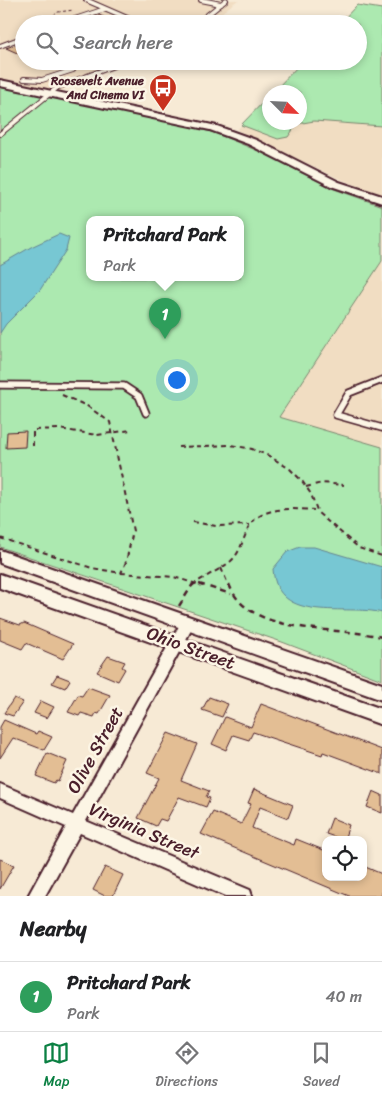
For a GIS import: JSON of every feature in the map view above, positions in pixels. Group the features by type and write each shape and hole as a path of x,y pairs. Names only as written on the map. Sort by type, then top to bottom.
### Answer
{"street":[{"path":"0,83 220,130 252,142 336,184 382,200"},
{"name":"Ohio Street","path":"0,556 382,692"},
{"name":"Ohio Street","path":"0,581 382,717"},
{"name":"Olive Street","path":"36,896 188,623"},
{"name":"Virginia Street","path":"0,791 244,896"}],"lane":[{"path":"86,0 119,15"},
{"path":"201,0 221,4"},
{"path":"207,15 226,0"},
{"path":"87,15 105,9"},
{"path":"0,46 15,40"},
{"path":"24,79 42,80 69,70"},
{"path":"0,134 50,93 71,81 102,70"},
{"path":"382,380 349,393 336,415 382,428"},
{"path":"0,385 124,386 131,388 142,397 146,413"}],"path":[{"path":"54,15 58,12 76,10"},
{"path":"57,394 71,398 103,415 110,422 132,531 126,562 121,573"},
{"path":"33,446 33,430 59,429 97,434 131,430"},
{"path":"178,447 212,445 249,448 275,459 306,487 314,499 315,510 353,545 364,552 382,556"},
{"path":"306,487 322,483 344,485"},
{"path":"193,522 216,526 250,525 267,514 276,511 315,510"},
{"path":"178,608 188,590 196,582 221,568 238,552 250,525"},
{"path":"0,538 92,568 121,573 166,576 196,582 231,594 243,607 260,616 351,634 382,637"},
{"path":"221,568 227,576 231,594"}],"shaded area":[{"path":"0,0 238,0 219,15 15,15 15,70 110,70 81,80 61,91 0,79"},
{"path":"357,5 382,9 382,195 338,178 237,130 262,103 262,130 307,130 307,85 280,85 294,70 367,70 367,15 348,15"},
{"path":"382,261 382,447 278,418"}],"green space":[{"path":"357,5 382,9 382,126 314,121 307,122 307,85 280,85 294,70 367,70 367,15 348,15"},
{"path":"0,87 215,133 258,151 334,189 382,206 382,261 279,417 382,447 382,680 282,642 0,547"},
{"path":"262,103 262,130 293,130 288,137 278,139 241,125"}],"water":[{"path":"59,234 69,238 66,250 40,290 6,324 0,333 0,265 31,247"},
{"path":"300,547 314,547 382,567 382,613 316,609 287,599 277,587 273,569 287,552"}],"building":[{"path":"15,45 15,52 6,48"},
{"path":"26,431 25,447 6,448 7,432"},
{"path":"0,618 20,625 24,623 73,644 63,659 26,643 22,649 0,640"},
{"path":"108,656 125,662 122,667 125,669 118,681 97,672"},
{"path":"57,675 70,680 65,688 52,683"},
{"path":"88,687 110,695 99,714 96,713 94,717 81,713 79,716 68,712 78,695 82,696"},
{"path":"209,697 228,704 222,717 202,710"},
{"path":"14,698 23,702 13,716 4,713"},
{"path":"41,701 54,707 47,718 34,713"},
{"path":"261,704 382,750 382,774 323,752 322,755 253,732 249,740 233,735 226,750 212,744 225,717 251,727"},
{"path":"4,720 36,734 38,731 52,737 44,750 13,738 0,758 0,727"},
{"path":"168,733 197,744 181,780 209,791 206,797 210,798 206,807 179,797 166,821 160,819 156,826 138,818 159,778 147,773"},
{"path":"47,753 67,761 58,781 56,780 54,783 36,776"},
{"path":"254,789 293,805 288,818 260,807 252,828 294,845 296,839 322,849 322,881 367,881 367,868 382,874 382,896 349,896 201,834 213,812 241,824 251,804 248,803"},
{"path":"373,791 382,795 382,813 367,807"},
{"path":"332,818 349,825 345,836 326,834"},
{"path":"0,859 14,865 0,889"},
{"path":"105,867 123,875 113,896 105,896 93,890"}],"place":[{"name":"Roosevelt Avenue And Cinema VI","path":"163,112"},
{"name":"Pritchard Park","path":"165,339"}]}
